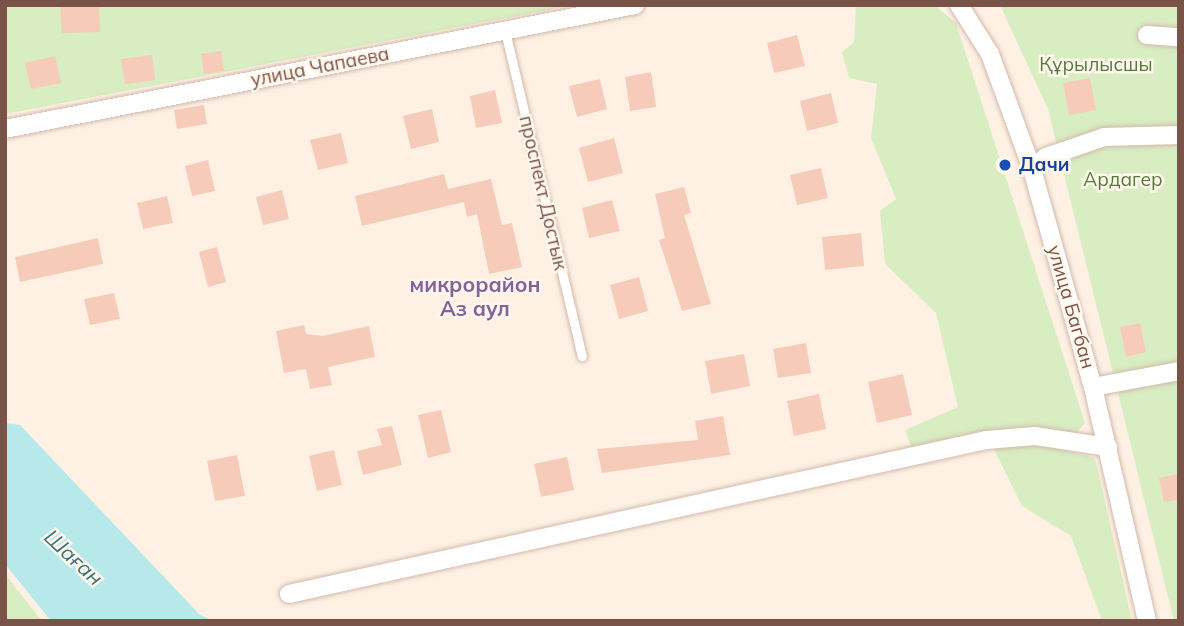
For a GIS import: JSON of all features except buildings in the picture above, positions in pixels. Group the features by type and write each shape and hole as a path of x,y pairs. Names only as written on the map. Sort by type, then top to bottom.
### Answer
{"street":[{"name":"улица Чапаева","path":"5,129 635,5"},
{"name":"улица Багбан","path":"959,5 990,54 1032,169 1093,387 1147,621"},
{"path":"1147,35 1179,37"},
{"path":"1032,169 1046,157 1104,137 1179,135"},
{"path":"1093,387 1179,371"},
{"path":"289,593 986,440 1035,436 1108,447"}],"lane":[{"name":"проспект Достык","path":"505,31 582,356"}],"green space":[{"path":"5,5 574,5 5,114"},
{"path":"856,5 934,5 956,23 1085,423 1062,449 1095,458 1132,621 1102,621 1071,536 1022,506 986,433 913,452 905,430 958,407 936,313 885,264 880,211 896,199 871,138 877,84 849,78 842,52 854,42"},
{"name":"Ардагер","path":"1000,5 1179,5 1179,621 1174,621 1048,109"},
{"path":"5,574 42,621 5,621"}],"water":[{"name":"Шаған","path":"5,423 20,425 200,615 214,621 51,621 5,564"}],"place":[{"name":"Дачи","path":"1005,165"}],"district":[{"name":"микрорайон Аз аул","path":"475,296"}],"park label":[{"name":"Құрылысшы","path":"1096,65"}]}
